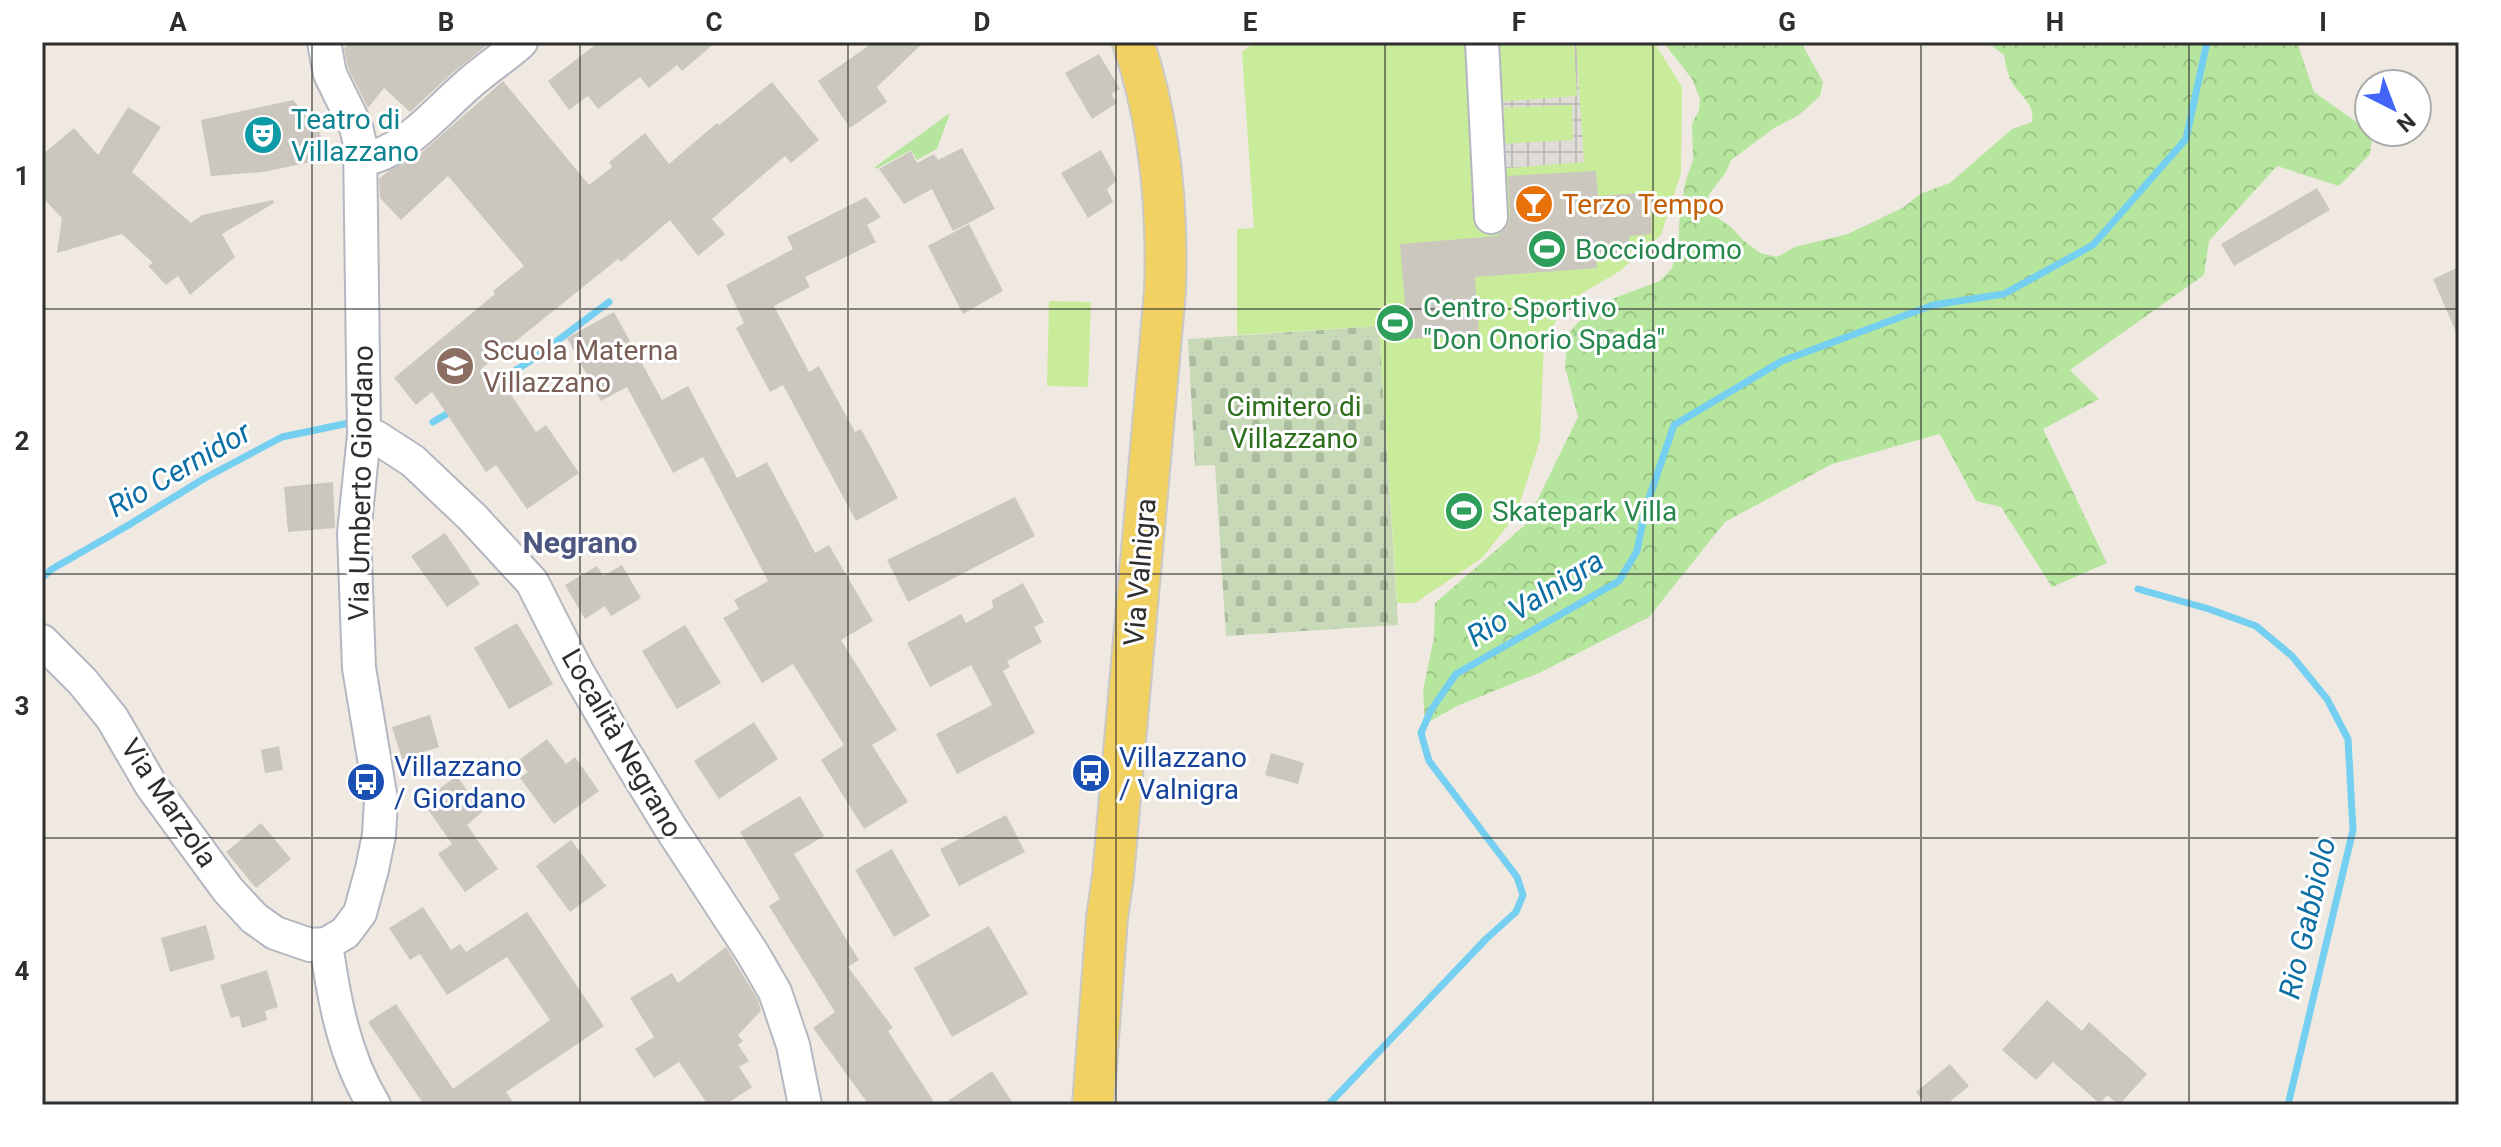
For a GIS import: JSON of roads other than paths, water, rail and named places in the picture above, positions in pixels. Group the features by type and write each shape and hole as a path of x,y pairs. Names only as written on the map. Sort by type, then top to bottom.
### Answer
{"main road":[{"name":"Via Valnigra","path":"1093,1105 1167,245 1161,171 1146,83 1133,42"}],"street":[{"name":"Via Umberto Giordano","path":"318,944 345,933 360,913 380,827 381,800 358,653 354,533 364,435 361,160 356,127 330,74 324,42"},
{"path":"361,160 379,157 398,147 521,42"},
{"path":"1482,42 1491,217"},
{"name":"Località Negrano","path":"364,435 376,437 413,461 473,518 532,582 613,734 775,992 793,1045 805,1105"},
{"name":"Via Marzola","path":"42,641 82,681 112,718 151,785 228,890 254,918 275,933 318,944"},
{"path":"318,944 356,1072 374,1105"}],"waterway":[{"name":"Rio Valnigra","path":"1328,1105 1486,939 1516,912 1523,895 1517,877 1429,761 1421,733 1431,710 1456,674 1619,581 1637,551 1645,510 1674,425 1782,361 1933,305 2004,294 2093,245 2186,139 2207,42"},
{"name":"Rio Cernidor","path":"496,383 609,302"},
{"name":"Rio Cernidor","path":"433,422 455,409"},
{"name":"Rio Cernidor","path":"42,578 52,569 205,478 282,437 349,423"},
{"name":"Rio Gabbiolo","path":"2138,589 2256,626 2292,656 2327,699 2348,739 2353,830 2288,1105"}],"place":[{"name":"Teatro di Villazzano","path":"263,135"},
{"name":"Terzo Tempo","path":"1534,204"},
{"name":"Bocciodromo","path":"1547,249"},
{"name":"Centro Sportivo \"Don Onorio Spada\"","path":"1395,323"},
{"name":"Scuola Materna Villazzano","path":"455,366"},
{"name":"Skatepark Villa","path":"1464,511"},
{"name":"Villazzano / Valnigra","path":"1091,773"},
{"name":"Villazzano / Giordano","path":"366,782"}],"district":[{"name":"Negrano","path":"580,542"}],"park label":[{"name":"Cimitero di Villazzano","path":"1294,422"}]}
